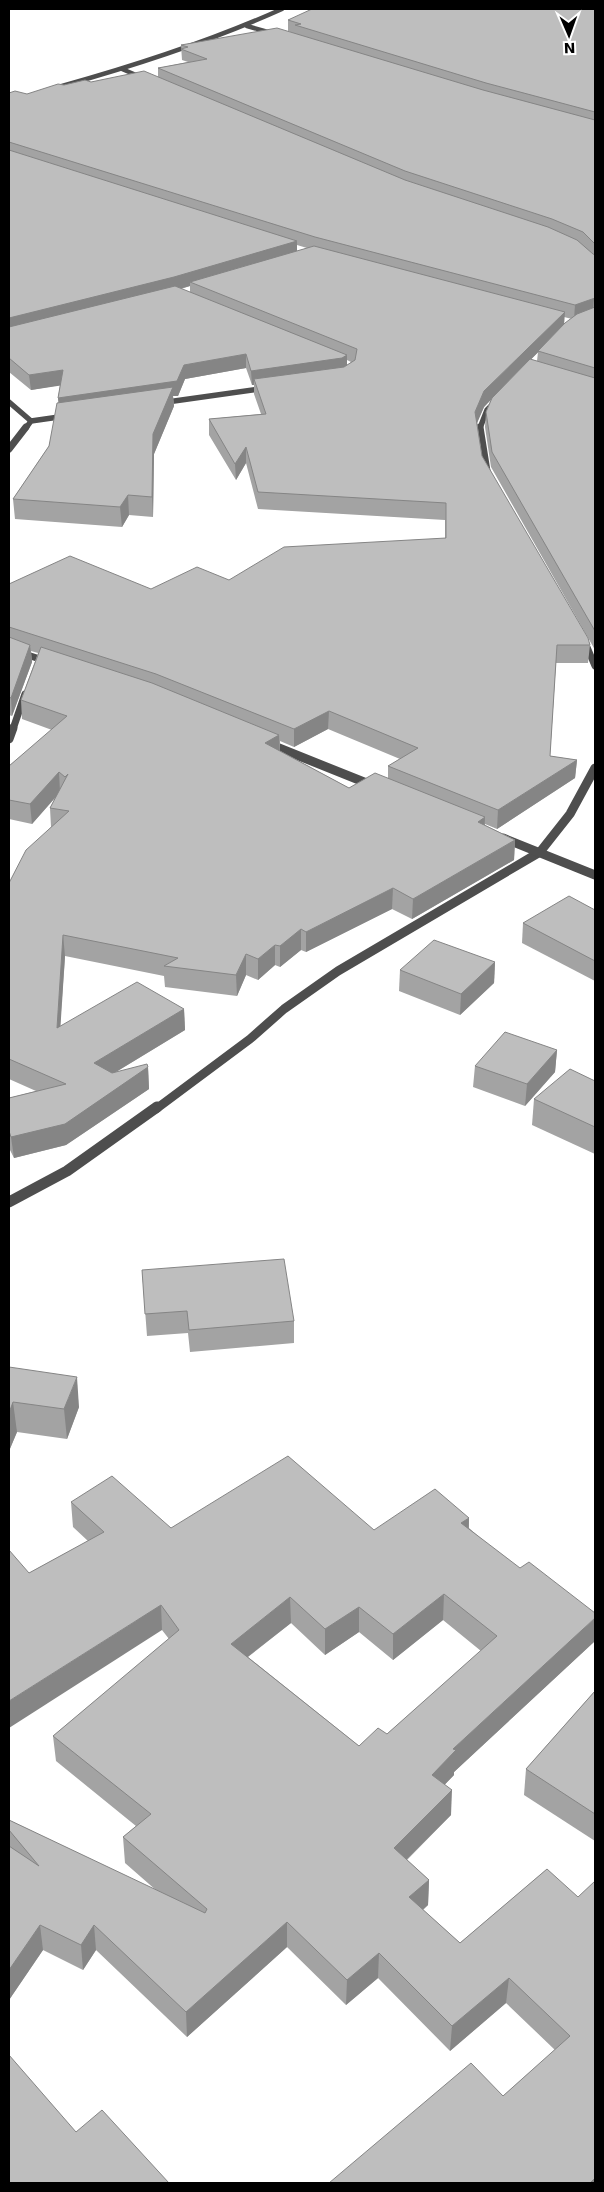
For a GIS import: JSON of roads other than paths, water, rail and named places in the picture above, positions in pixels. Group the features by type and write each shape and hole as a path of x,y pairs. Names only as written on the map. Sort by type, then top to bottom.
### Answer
{"street":[{"path":"53,88 122,69 247,26 282,9"},
{"path":"247,26 285,37"},
{"path":"122,69 148,80"},
{"path":"148,405 275,387"},
{"path":"490,477 486,469 480,425 488,410 501,396"},
{"path":"9,402 31,421"},
{"path":"9,449 31,421 70,416"},
{"path":"578,630 591,653 595,666"},
{"path":"9,649 57,664"},
{"path":"36,667 39,658"},
{"path":"9,739 29,685"},
{"path":"262,742 382,789"},
{"path":"9,1202 67,1171 202,1076 250,1039 284,1009 338,971 540,852 570,814 595,768"},
{"path":"494,834 595,875"}]}
